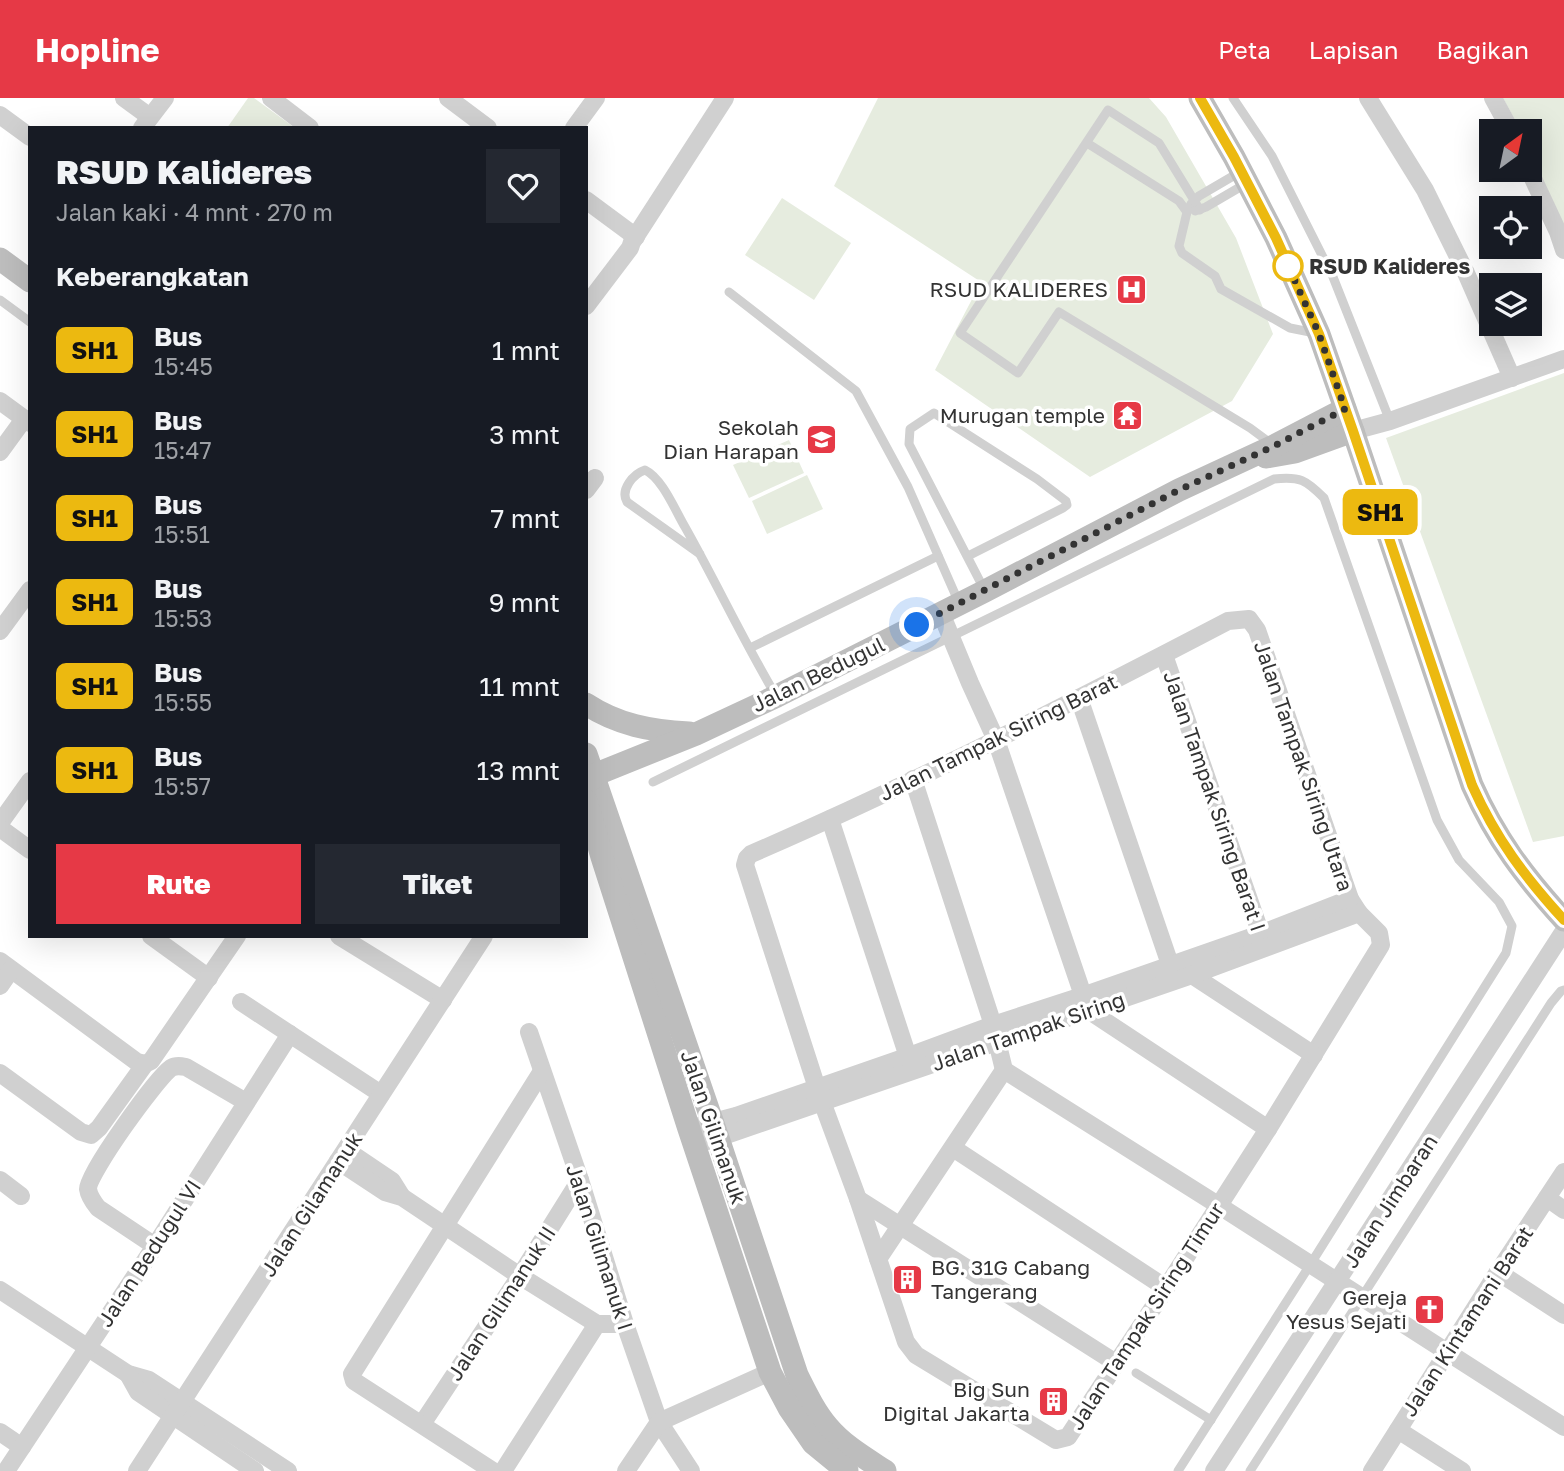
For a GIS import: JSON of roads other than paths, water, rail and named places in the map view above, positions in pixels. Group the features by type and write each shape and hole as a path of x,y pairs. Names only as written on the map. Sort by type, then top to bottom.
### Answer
{"street":[{"path":"124,98 146,122 165,98"},
{"path":"271,98 307,126"},
{"path":"575,126 596,98"},
{"path":"588,303 630,248 725,98"},
{"path":"1200,98 1276,238 1319,334 1472,785 1505,848 1533,887 1564,920"},
{"path":"1368,98 1425,190 1466,273 1512,378"},
{"path":"1493,98 1504,119"},
{"path":"459,101 486,126"},
{"path":"0,115 28,136"},
{"path":"1535,182 1564,250"},
{"path":"588,201 636,237"},
{"path":"0,248 28,275"},
{"path":"0,259 28,275"},
{"path":"1353,431 1390,421 1564,359"},
{"path":"0,401 27,421 0,452"},
{"name":"Jalan Bedugul","path":"589,771 696,734 777,696 1179,490 1274,446 1345,409"},
{"name":"Jalan Bedugul","path":"1235,463 1295,452 1353,431"},
{"path":"0,631 28,593"},
{"path":"950,608 951,637 996,740 1087,1003 1268,1129"},
{"name":"Jalan Tampak Siring Barat","path":"747,858 996,740 1228,621 1250,619"},
{"name":"Jalan Tampak Siring Utara","path":"1250,619 1257,630 1355,906"},
{"name":"Jalan Tampak Siring Barat I","path":"1164,655 1263,941"},
{"path":"1079,698 1179,974 1314,1055"},
{"path":"588,705 633,726 696,734"},
{"name":"Jalan Gilimanuk","path":"589,771 801,1384 829,1429 858,1454 885,1471"},
{"path":"913,779 995,1033 1004,1070 1564,1427"},
{"path":"28,784 0,826 28,848"},
{"name":"Jalan Gilimanuk","path":"588,814 594,856 770,1372 789,1408 813,1443 847,1471"},
{"path":"830,820 910,1064"},
{"name":"Jalan Tampak Siring Timur","path":"747,858 745,865 820,1095 906,1342 916,1354 1056,1440 1068,1437 1166,1288 1381,945 1379,933 1355,906"},
{"name":"Jalan Tampak Siring","path":"692,1137 715,1130 736,1116 820,1095 995,1033 1179,974 1355,906"},
{"name":"Jalan Jimbaran","path":"1214,1471 1564,931"},
{"path":"154,938 209,978"},
{"path":"0,1073 81,1132 91,1135 151,1060 236,938"},
{"path":"342,938 443,1000"},
{"name":"Jalan Gilamanuk","path":"137,1471 483,938"},
{"name":"Jalan Tampak Siring","path":"1179,974 1263,941"},
{"path":"0,986 6,965 137,1062 145,1065"},
{"path":"241,1002 382,1094"},
{"name":"Jalan Gilimanuk I","path":"529,1032 659,1422 691,1471"},
{"name":"Jalan Bedugul VI","path":"6,1471 88,1349 290,1034"},
{"path":"155,1245 99,1208 92,1200 88,1188 106,1155 151,1091 171,1068 178,1065 246,1102"},
{"path":"878,1259 1004,1070"},
{"path":"493,1471 354,1381 352,1374 542,1071"},
{"path":"953,1147 1166,1288"},
{"path":"342,1156 392,1181 402,1196 520,1276 597,1324 625,1324"},
{"name":"Jalan Kintamani Barat","path":"1373,1471 1564,1172"},
{"path":"0,1180 21,1196"},
{"name":"Jalan Gilimanuk II","path":"422,1424 580,1180"},
{"path":"1547,1198 1564,1210"},
{"path":"858,1199 1116,1363"},
{"path":"1498,1272 1564,1315"},
{"path":"0,1290 128,1374 149,1380 177,1409 255,1471"},
{"path":"503,1471 597,1324"},
{"path":"626,1471 659,1422 770,1372"},
{"path":"177,1409 288,1471"},
{"path":"1398,1430 1462,1471"},
{"path":"0,1432 22,1447"}],"lane":[{"path":"1233,98 1272,156 1334,277 1390,421"},
{"path":"1200,210 1159,143 1108,110 960,333 1018,373 1059,312 1250,428 1274,446"},
{"path":"1087,143 1179,201 1187,212"},
{"path":"1244,177 1191,204 1179,246 1182,253 1216,276 1221,289 1231,295 1290,328 1319,334"},
{"path":"1187,212 1200,210 1244,177"},
{"path":"729,292 856,391 908,487 938,556 950,608"},
{"path":"0,300 28,321"},
{"path":"968,556 1067,505 1066,501 1037,479 934,413 910,429 909,444 985,590"},
{"path":"701,554 627,502 623,496 624,490 638,472 645,470 651,473 662,486 701,554 777,696"},
{"path":"653,782 1275,479 1292,477 1310,484 1324,498 1437,820 1459,860 1499,902 1512,926 1506,953 1178,1471"},
{"path":"750,648 938,556"},
{"path":"1250,1471 1543,1015 1564,989"},
{"path":"1136,1373 1211,1420"}],"place":[{"name":"RSUD Kalideres","path":"1288,266"},
{"name":"RSUD KALIDERES","path":"1131,289"},
{"name":"Murugan temple","path":"1128,415"},
{"name":"Sekolah Dian Harapan","path":"822,439"},
{"name":"BG. 31G Cabang Tangerang","path":"908,1279"},
{"name":"Gereja Yesus Sejati","path":"1430,1309"},
{"name":"Big Sun Digital Jakarta","path":"1053,1401"}]}
